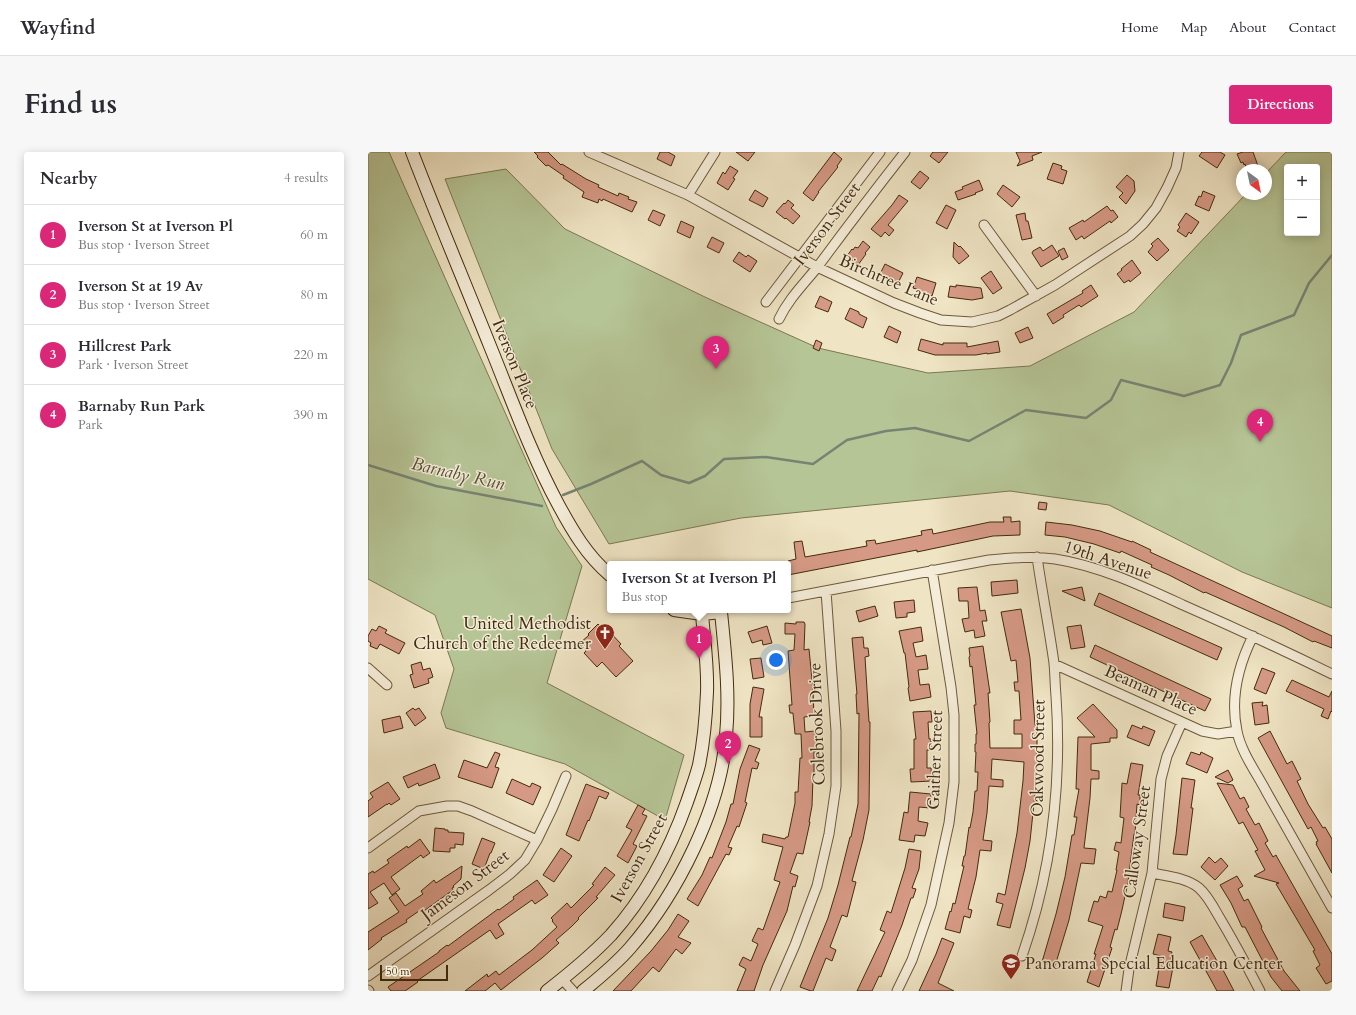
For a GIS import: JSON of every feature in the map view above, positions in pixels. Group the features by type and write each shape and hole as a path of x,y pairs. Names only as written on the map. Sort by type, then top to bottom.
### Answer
{"main road":[{"name":"Iverson Place","path":"412,152 518,417 545,479 581,543 607,572"},
{"path":"695,613 710,613"},
{"path":"583,991 629,949 658,911 689,858 708,814 717,783 726,737 727,686 725,613"},
{"name":"Iverson Street","path":"547,991 600,947 632,910 664,856 680,822 699,765 704,732 708,674 702,614"}],"street":[{"name":"Birchtree Lane","path":"589,152 688,196 817,267 894,303 941,320 972,322 988,319 1010,310 1036,296 1130,236 1143,224 1156,208 1176,168 1179,152"},
{"path":"688,196 715,152"},
{"name":"Iverson Street","path":"766,302 880,152"},
{"name":"Iverson Street","path":"779,319 783,310 798,290 905,152"},
{"path":"984,225 1036,296"},
{"name":"19th Avenue","path":"791,597 989,560 1015,557 1037,558 1078,564 1153,591 1253,636 1332,674"},
{"name":"Oakwood Street","path":"1022,956 1033,925 1045,874 1052,837 1058,768 1058,733 1054,664 1037,558"},
{"name":"Gaither Street","path":"896,991 912,960 931,905 949,823 954,782 954,715 951,687 932,570"},
{"name":"Colebrook Drive","path":"775,991 795,945 817,886 830,834 836,786 836,731 826,591"},
{"path":"1253,636 1245,651 1237,677 1235,700 1237,731 1240,742 1332,908"},
{"name":"Beaman Place","path":"1054,664 1182,722 1211,733 1237,731"},
{"path":"368,668 388,685"},
{"name":"Calloway Street","path":"1126,991 1129,969 1152,873 1161,779 1168,756 1182,722"},
{"name":"Jameson Street","path":"368,976 510,874 525,860 537,840 566,776"},
{"path":"368,848 419,812 447,806 458,806 472,811 537,840"},
{"path":"1152,873 1183,880 1194,885 1203,892 1227,929 1260,991"},
{"path":"562,979 573,991"}],"green space":[{"path":"368,152 389,152 556,527 582,566 547,683 684,755 665,820 565,764 446,728 441,713 454,669 435,615 368,579"},
{"path":"1286,152 1332,152 1332,608 1242,572 1109,505 1010,491 741,518 609,544 552,449 445,179 506,169 565,229 707,298 818,348 928,373 1030,366 1134,312 1240,200 1272,200 1272,167"}],"building":[{"path":"534,152 548,152 561,165 562,164 599,185 598,187 618,196 619,193 629,197 628,199 637,202 632,212 603,199 602,201 599,199 598,203 582,197 584,192 563,178 564,176 548,165 546,166"},
{"path":"660,152 668,152 675,156 671,166 657,159"},
{"path":"736,152 755,152 748,161"},
{"path":"834,152 842,159 837,166 838,167 818,192 813,201 803,193"},
{"path":"933,152 948,152 939,163 930,156"},
{"path":"1016,152 1042,152 1032,156 1033,160 1017,166 1020,161"},
{"path":"1202,152 1220,152 1225,155 1217,168 1199,156"},
{"path":"1243,152 1253,152 1257,164 1241,163 1237,154"},
{"path":"1053,163 1062,166 1061,169 1067,171 1063,184 1047,179"},
{"path":"730,166 738,171 728,190 717,183 723,172 725,174"},
{"path":"920,171 929,178 920,189 911,182"},
{"path":"1127,175 1134,181 1135,191 1126,204 1119,197 1123,193 1116,187"},
{"path":"979,180 983,190 958,200 955,192 963,189 962,187"},
{"path":"1003,185 1020,197 1012,207 997,194"},
{"path":"755,190 768,198 763,207 749,200"},
{"path":"1203,191 1215,196 1209,211 1195,205 1199,196 1201,197"},
{"path":"899,195 908,201 888,225 894,230 889,236 885,232 881,237 871,229"},
{"path":"788,200 794,205 791,208 800,216 793,224 776,212"},
{"path":"946,205 956,210 947,229 936,223"},
{"path":"1107,206 1111,211 1113,210 1118,217 1111,223 1110,221 1084,239 1082,236 1076,240 1069,228 1083,220 1084,222"},
{"path":"653,210 665,215 660,226 648,220"},
{"path":"1025,213 1032,238 1022,240 1016,215"},
{"path":"1186,213 1199,222 1191,234 1189,232 1186,237 1177,231 1180,227 1178,225"},
{"path":"681,221 694,227 690,238 677,232"},
{"path":"712,237 724,243 719,253 707,247"},
{"path":"1158,238 1169,250 1157,261 1148,252 1153,246 1151,244"},
{"path":"863,241 870,247 858,265 847,256 852,249 853,250 855,247 858,248"},
{"path":"954,242 969,256 959,264 953,257"},
{"path":"1052,245 1059,256 1041,267 1032,253 1033,251 1040,247 1043,251"},
{"path":"1064,248 1068,257 1062,260 1058,251"},
{"path":"739,252 746,257 748,255 757,261 750,272 733,261"},
{"path":"1132,260 1141,273 1130,282 1129,280 1124,283 1117,274"},
{"path":"885,264 903,273 898,283 880,274"},
{"path":"991,271 1002,288 993,294 981,278"},
{"path":"917,277 936,283 932,296 919,292 919,290 913,288"},
{"path":"956,285 981,288 983,298 972,300 948,297 950,286 956,287"},
{"path":"1091,285 1098,296 1081,307 1079,305 1063,315 1064,317 1053,324 1047,314 1083,293 1082,291"},
{"path":"820,296 832,302 828,312 815,307"},
{"path":"850,308 867,318 863,328 845,319"},
{"path":"889,326 901,332 897,343 884,337"},
{"path":"1028,327 1033,338 1020,343 1015,333"},
{"path":"921,339 943,345 943,343 967,343 967,347 998,341 1000,352 976,355 935,355 918,350"},
{"path":"816,340 822,343 819,351 813,348"},
{"path":"1039,502 1047,503 1046,510 1038,509"},
{"path":"1003,517 1011,517 1011,522 1020,521 1020,535 993,536 917,552 917,550 791,574 791,561 788,561 796,559 794,542 802,541 805,557 867,546 866,541 875,540 876,544 922,535 921,531 932,529 933,534 990,522 1004,522"},
{"path":"1046,522 1072,525 1100,531 1132,541 1151,550 1150,552 1332,636 1332,648 1314,641 1313,642 1284,627 1205,592 1204,593 1151,567 1152,565 1121,551 1120,553 1094,544 1065,537 1045,535"},
{"path":"1017,580 1018,593 992,596 991,582"},
{"path":"977,587 980,611 985,610 987,621 982,621 985,636 975,638 974,630 965,632 962,619 969,618 968,601 959,601 958,588"},
{"path":"1082,587 1085,601 1062,591"},
{"path":"1099,593 1222,648 1217,660 1094,605"},
{"path":"914,600 915,612 907,613 907,617 896,618 894,602"},
{"path":"875,606 878,616 859,622 856,611"},
{"path":"1021,609 1030,658 1035,725 1037,725 1037,775 1030,841 1025,868 1010,928 997,925 1003,904 996,902 998,893 1005,895 1017,833 1024,762 992,759 991,779 1003,780 1003,787 989,786 983,840 992,841 991,851 980,850 976,877 968,909 972,910 970,918 964,916 960,933 945,929 953,903 955,904 964,866 962,866 973,812 975,791 977,791 978,772 975,772 975,744 977,734 974,705 976,705 972,666 970,667 969,648 983,646 990,693 988,693 990,748 1022,748 1022,734 1014,734 1014,720 1021,720 1019,691 1015,691 1014,682 1018,682 1016,660 1011,661 1001,612"},
{"path":"796,622 804,622 805,624 804,650 809,649 813,690 814,716 804,717 805,732 815,731 816,740 810,822 803,854 797,853 790,873 798,876 795,887 793,886 787,911 763,965 754,991 737,991 746,969 739,965 743,957 751,961 758,944 752,941 758,928 763,930 780,882 774,880 783,847 762,842 763,834 785,839 788,837 795,803 795,792 798,792 800,758 802,758 801,734 795,734 793,713 790,713 789,705 792,705 788,651 794,650 795,634 785,634 785,623 796,624"},
{"name":"United Methodist Church of the Redeemer","path":"598,624 606,632 608,630 621,644 619,646 633,661 616,677 602,662 597,667 584,653 586,651 579,644"},
{"path":"1081,625 1085,647 1071,649 1067,627"},
{"path":"379,626 387,630 385,633 405,643 399,654 380,644 377,649 370,646 371,643 368,641 368,636 372,629 376,631"},
{"path":"767,626 772,643 763,645 762,640 752,643 748,632"},
{"path":"921,627 923,641 913,643 916,657 926,655 928,669 918,670 920,685 929,684 931,697 910,701 905,653 899,631"},
{"path":"863,637 864,648 868,648 869,656 865,657 870,722 869,810 852,881 856,882 847,917 842,915 830,947 836,950 832,961 826,958 813,991 811,991 800,987 828,918 851,837 858,804 859,713 857,714 857,694 852,638"},
{"path":"1095,645 1211,699 1205,711 1090,657"},
{"path":"761,658 764,677 753,679 750,659"},
{"path":"421,662 423,670 430,668 433,677 428,679 429,683 414,688 410,675 413,674 411,665"},
{"path":"1262,668 1275,673 1266,694 1254,689"},
{"path":"1292,680 1329,697 1332,691 1332,712 1331,711 1328,719 1321,716 1324,709 1286,691"},
{"path":"753,687 764,689 759,717 762,717 762,737 750,737 750,704"},
{"path":"1263,702 1262,706 1267,705 1269,723 1255,725 1252,703"},
{"path":"1093,704 1117,730 1117,738 1110,738 1110,742 1091,744 1091,770 1099,771 1099,779 1091,779 1084,848 1096,849 1094,864 1081,863 1069,920 1055,966 1042,962 1065,877 1072,835 1074,835 1077,817 1074,817 1079,789 1076,789 1078,737 1095,737 1077,718"},
{"path":"413,708 415,710 419,708 426,718 415,726 406,713"},
{"path":"931,711 932,722 928,722 931,750 927,750 927,768 931,768 932,781 911,782 910,769 914,769 914,739 916,739 913,712"},
{"path":"400,716 403,728 384,733 382,720"},
{"path":"1132,725 1142,729 1143,726 1155,731 1149,746 1127,737"},
{"path":"1270,731 1287,764 1292,761 1301,779 1297,781 1308,804 1323,828 1325,827 1332,839 1332,873 1316,844 1318,841 1311,827 1308,829 1258,738"},
{"path":"749,745 760,749 755,761 759,763 757,769 752,768 745,802 747,803 739,827 737,826 728,847 732,848 729,855 726,854 698,906 687,899 702,875 710,857 712,858 726,822 731,804 733,804 740,769"},
{"path":"495,752 500,754 495,767 499,768 492,788 458,777 464,760 487,768"},
{"path":"1191,752 1200,755 1201,752 1213,758 1207,773 1186,764"},
{"path":"1131,763 1143,765 1138,795 1140,795 1140,805 1137,804 1135,834 1122,910 1117,930 1115,929 1110,947 1112,948 1099,987 1087,982 1103,926 1088,921 1094,901 1098,902 1100,896 1106,898 1108,891 1112,892 1119,852 1114,850 1116,842 1121,843 1124,818 1120,817 1122,783 1127,784"},
{"path":"435,764 440,778 419,786 418,783 408,788 403,777"},
{"path":"1228,770 1233,780 1228,783 1215,777"},
{"path":"1182,778 1195,780 1187,855 1173,854"},
{"path":"512,779 530,787 532,783 541,787 533,805 506,793"},
{"path":"388,782 400,799 391,805 389,803 387,804 368,817 368,801 373,797 370,793"},
{"path":"1217,783 1233,785 1240,799 1244,797 1249,807 1246,809 1255,825 1259,823 1268,841 1265,843 1273,857 1276,855 1332,954 1332,981 1326,984 1316,968 1320,965 1313,951 1315,950 1276,884 1279,883 1254,876 1265,870 1255,851 1258,850 1243,822 1239,824"},
{"path":"586,784 609,793 606,799 599,796 579,841 566,835"},
{"path":"910,792 931,794 930,808 919,807 918,821 928,823 925,836 915,835 914,842 899,840 904,812 908,813"},
{"path":"638,805 645,809 642,814 647,816 633,844 637,846 628,863 617,856 632,830 626,827"},
{"path":"435,828 445,829 448,830 448,832 464,833 463,845 455,844 455,848 450,848 450,852 433,851"},
{"path":"482,838 495,843 484,869 472,864"},
{"path":"420,839 430,853 423,858 421,855 391,877 400,889 392,895 384,883 370,892 378,903 368,909 368,874 373,871 374,873 389,863 387,860"},
{"path":"561,848 572,856 554,882 543,875"},
{"path":"909,849 921,851 919,869 912,888 916,889 913,898 911,898 881,977 879,976 872,991 857,991 885,932 880,930 887,911 891,913 905,868"},
{"path":"1209,857 1215,863 1221,858 1228,866 1215,880 1201,867"},
{"path":"462,866 461,879 453,886 453,890 421,913 419,911 406,920 407,922 381,938 382,939 368,950 368,932 399,912 389,898 396,893 405,906 423,894 421,891 434,880 436,883"},
{"path":"605,867 615,875 596,897 598,898 578,918 579,919 556,940 559,943 501,990 495,983 485,991 465,991 487,974 488,977 496,971 499,975 532,950 557,927 551,918 567,903 571,908 594,885 592,884"},
{"path":"1237,876 1243,886 1238,889 1244,901 1248,899 1262,927 1261,928 1284,971 1300,991 1282,991 1271,977 1245,927 1242,927 1231,903 1220,885"},
{"path":"537,880 548,895 535,904 532,900 498,924 504,934 496,939 490,930 405,991 391,991 388,987 447,945 448,946 498,909 499,910 514,899 513,897"},
{"path":"1165,903 1185,907 1183,921 1163,917"},
{"path":"678,914 689,921 678,937 691,943 682,954 676,949 659,972 653,967 631,991 613,991 651,951 668,930"},
{"path":"1158,934 1171,937 1168,951 1172,952 1169,966 1173,967 1169,988 1156,986 1161,956 1153,954"},
{"path":"1202,935 1234,991 1217,991 1190,942"},
{"path":"942,938 954,943 938,983 954,991 919,991 936,954"}],"waterway":[{"name":"Barnaby Run","path":"563,495 642,461 661,475 689,483 705,476 724,459 766,457 813,464 847,440 886,431 915,428 969,441 1026,410 1086,418 1111,400 1121,380 1184,396 1220,385 1231,363 1241,335 1294,315 1309,283 1332,255"},
{"name":"Barnaby Run","path":"368,465 436,486 542,506"}],"place":[{"name":"Hillcrest Park","path":"716,369"},
{"name":"Barnaby Run Park","path":"1260,442"},
{"name":"United Methodist Church of the Redeemer","path":"605,650"},
{"name":"Iverson St at Iverson Pl","path":"699,659"},
{"name":"Iverson St at 19 Av","path":"728,764"},
{"name":"Panorama Special Education Center","path":"1011,980"}]}
